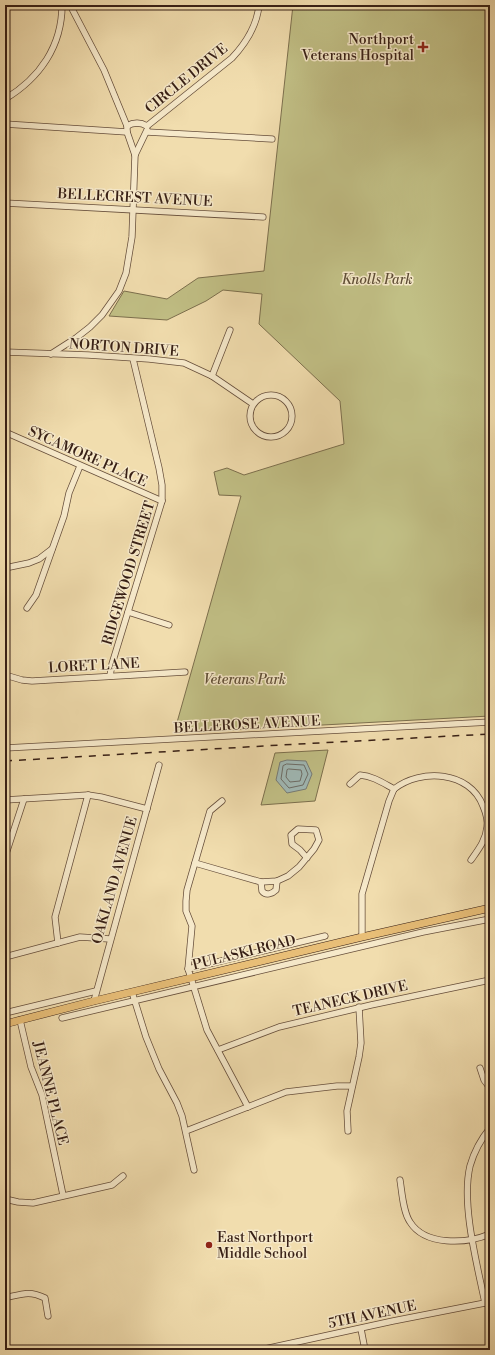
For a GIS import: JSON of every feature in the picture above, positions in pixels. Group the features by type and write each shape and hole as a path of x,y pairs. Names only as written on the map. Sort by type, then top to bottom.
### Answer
{"main road":[{"name":"PULASKI ROAD","path":"5,1024 94,1000 420,923 490,908"}],"street":[{"path":"5,99 26,83 41,68 49,57 60,30 62,5"},
{"path":"51,354 76,338 102,315 119,291 130,255 135,155 127,129 104,70 70,5"},
{"name":"CIRCLE DRIVE","path":"135,155 147,132 147,126 191,89 232,58 250,36 256,20 259,5"},
{"name":"CIRCLE DRIVE","path":"5,124 127,129 136,122 143,123 147,126"},
{"path":"147,132 272,139"},
{"name":"BELLECREST AVENUE","path":"5,203 263,216"},
{"path":"212,376 230,330"},
{"name":"NORTON DRIVE","path":"5,352 184,363 212,376 253,404"},
{"name":"RIDGEWOOD STREET","path":"110,676 162,501 162,485 159,468 133,359"},
{"path":"272,395 285,401 290,407 292,414 288,428 278,436 271,437 259,433 254,429 249,417 253,404 258,399 272,395"},
{"name":"SYCAMORE PLACE","path":"5,432 162,501"},
{"path":"27,608 36,596 64,516 69,493 80,466"},
{"path":"5,568 34,561 52,549"},
{"path":"128,612 169,625"},
{"name":"LORET LANE","path":"5,675 32,681 185,672"},
{"name":"BELLEROSE AVENUE","path":"5,748 490,722"},
{"name":"OAKLAND AVENUE","path":"94,1000 159,765"},
{"path":"350,784 360,775 376,779 394,789"},
{"path":"362,937 362,894 389,801 394,789 403,782 415,778 442,776 464,783 478,796 485,809 489,826 480,847 471,860"},
{"path":"5,800 88,795 147,809"},
{"path":"58,943 55,917 88,795"},
{"path":"5,857 24,799"},
{"path":"222,800 210,811 195,862 186,901 186,911 192,926 188,969 207,1030 248,1107"},
{"path":"195,862 261,882 277,881 288,876 307,858 319,840 316,830 298,829 291,835 292,844 307,858"},
{"path":"261,882 262,892 270,894 276,890 277,881"},
{"path":"62,1018 423,932 490,919"},
{"path":"420,923 423,932"},
{"path":"188,969 325,936"},
{"path":"5,957 80,937 110,939"},
{"name":"TEANECK DRIVE","path":"218,1050 280,1027 359,1007 490,980"},
{"path":"5,1013 96,991"},
{"path":"132,992 151,1050 159,1069 178,1103 186,1131 194,1170"},
{"path":"348,1131 347,1111 361,1044 359,1007"},
{"name":"JEANNE PLACE","path":"20,1020 31,1066 42,1094 63,1196"},
{"path":"480,1068 484,1080 490,1088"},
{"path":"186,1131 286,1092 337,1086 352,1086"},
{"path":"487,1302 468,1207 468,1181 470,1167 475,1153 482,1138 490,1128"},
{"path":"5,1199 33,1203 112,1185 123,1176"},
{"path":"400,1180 402,1196 409,1220 416,1230 424,1236 437,1240 454,1240 490,1234"},
{"path":"5,1298 21,1294 35,1293 45,1298 48,1316"},
{"name":"5TH AVENUE","path":"260,1350 487,1302"},
{"path":"361,1329 365,1350"}],"green space":[{"name":"Knolls Park","path":"293,5 490,5 490,716 174,733 241,496 219,495 214,472 227,468 244,475 344,444 340,401 259,324 262,294 223,290 206,301 167,320 109,316 124,291 167,299 198,278 264,271"},
{"path":"328,750 315,801 261,805 275,753"}],"water":[{"path":"287,760 306,761 312,774 306,789 287,793 276,780 280,762"}],"railway":[{"path":"5,761 490,734"}],"place":[{"name":"Northport Veterans Hospital","path":"423,47"},
{"name":"East Northport Middle School","path":"209,1245"}],"park label":[{"name":"Veterans Park","path":"245,679"}]}
